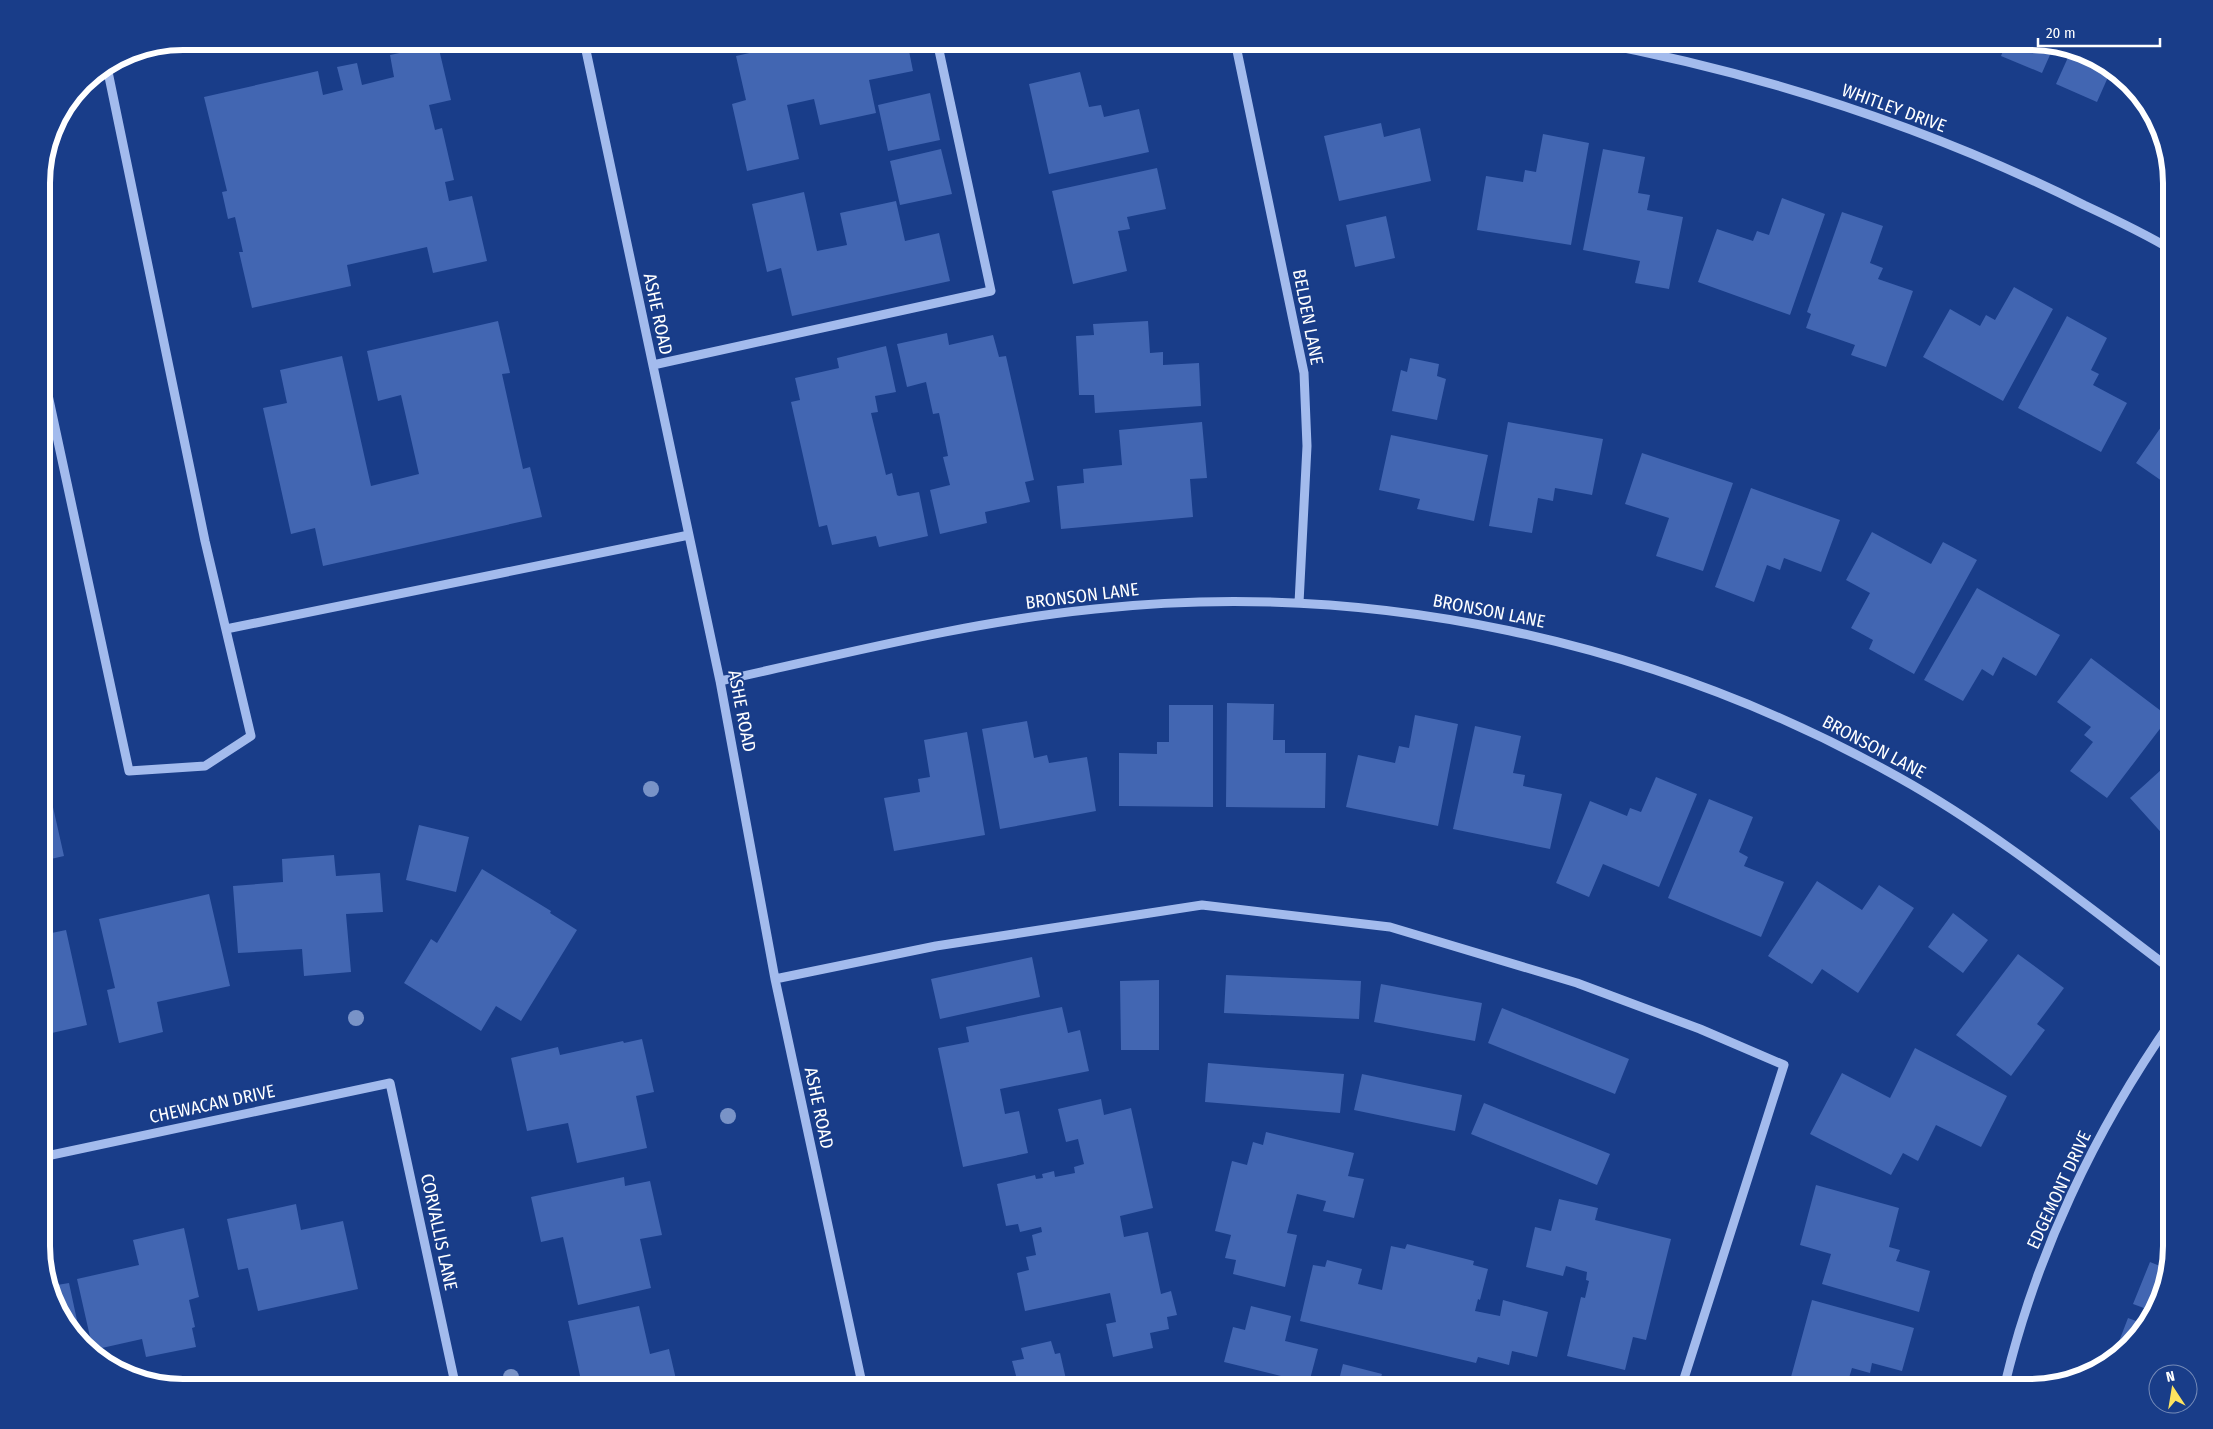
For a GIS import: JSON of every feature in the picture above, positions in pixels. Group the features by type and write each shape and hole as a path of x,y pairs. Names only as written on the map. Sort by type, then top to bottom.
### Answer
{"street":[{"name":"ASHE ROAD","path":"586,50 720,681 775,979 861,1379"},
{"path":"653,365 991,291 939,50"},
{"name":"BELDEN LANE","path":"1237,50 1304,373 1307,446 1300,603"},
{"name":"WHITLEY DRIVE","path":"1637,50 1783,87 1911,129 2036,181 2163,245"},
{"path":"50,405 129,771 205,766 251,736 205,541 108,73"},
{"path":"226,629 689,535"},
{"name":"BRONSON LANE","path":"720,681 979,626 1094,609 1188,602 1300,603 1346,605 1462,620 1576,645 1688,680 1796,724 1900,778 1998,840 2163,963"},
{"path":"775,979 936,946 1202,905 1390,927 1577,983 1700,1029 1784,1065 1684,1379"},
{"name":"EDGEMONT DRIVE","path":"2006,1379 2046,1256 2085,1164 2139,1066 2163,1033"},
{"name":"CHEWACAN DRIVE","path":"50,1155 390,1083"},
{"name":"CORVALLIS LANE","path":"390,1083 454,1379"}],"building":[{"path":"414,50 439,50 451,100 429,105 435,130 442,128 454,180 445,182 449,201 472,196 487,261 433,273 427,247 347,265 351,286 252,308 239,252 243,252 235,217 228,219 222,192 227,191 204,97 318,71 323,95 343,90 337,67 357,63 362,85 394,77 390,55"},
{"path":"763,50 909,50 913,71 869,80 876,113 820,125 814,99 787,105 799,159 747,171 732,104 746,100 736,56"},
{"path":"2003,50 2051,52 2042,73 2001,56"},
{"path":"2068,56 2081,60 2109,75 2097,102 2056,84"},
{"path":"1080,72 1089,107 1101,105 1104,117 1139,109 1149,152 1049,174 1029,84"},
{"path":"930,93 940,140 888,151 878,105"},
{"path":"1381,123 1384,137 1420,128 1431,181 1339,201 1324,136"},
{"path":"1543,134 1589,143 1571,245 1477,230 1486,176 1523,182 1525,170 1536,172"},
{"path":"941,149 952,194 900,205 890,161"},
{"path":"1603,149 1645,157 1638,193 1650,195 1647,210 1683,217 1669,289 1635,283 1640,261 1583,250"},
{"path":"1157,168 1166,209 1127,217 1130,229 1118,231 1127,271 1073,284 1052,191"},
{"path":"804,192 817,251 847,245 840,213 896,201 905,241 939,233 950,281 792,316 781,268 767,272 752,204"},
{"path":"1782,198 1825,214 1790,315 1698,282 1717,229 1753,241 1757,231 1769,235"},
{"path":"1842,212 1883,226 1870,263 1883,268 1878,279 1913,291 1886,367 1851,355 1855,345 1806,328 1811,314 1807,312"},
{"path":"1386,216 1395,258 1355,267 1346,225"},
{"path":"2014,287 2053,309 2003,401 1923,357 1950,309 1980,326 1986,315 1995,320"},
{"path":"2067,316 2107,338 2091,370 2099,374 2093,385 2127,403 2101,452 2018,408"},
{"path":"498,321 510,373 502,374 523,469 530,467 542,517 323,566 315,528 291,534 263,408 287,403 280,370 342,356 371,486 419,474 401,395 378,401 367,351"},
{"path":"1148,321 1150,353 1163,352 1163,365 1199,363 1201,406 1095,413 1094,395 1079,395 1076,336 1094,335 1093,324"},
{"path":"947,333 949,345 993,335 999,357 1006,356 1034,480 1025,482 1030,502 985,512 987,523 940,534 930,490 950,485 943,457 948,456 939,413 933,414 926,382 907,387 897,344"},
{"path":"886,346 896,392 875,396 878,412 871,413 886,475 892,473 897,495 919,492 928,536 879,547 876,536 832,545 827,525 819,527 791,402 800,400 795,378 839,368 837,358"},
{"path":"1410,358 1439,364 1437,376 1446,379 1437,420 1392,411 1401,370 1407,372"},
{"path":"1202,422 1207,478 1190,479 1193,517 1061,529 1057,486 1084,483 1083,469 1122,465 1119,430"},
{"path":"1508,422 1603,439 1592,495 1555,488 1553,501 1538,498 1532,533 1489,526"},
{"path":"2163,424 2163,482 2136,463"},
{"path":"1391,435 1488,455 1474,521 1417,509 1420,499 1379,490"},
{"path":"1642,453 1733,483 1703,571 1656,556 1669,518 1625,504"},
{"path":"1751,488 1840,520 1821,572 1784,558 1780,570 1767,565 1754,602 1715,587"},
{"path":"1872,532 1931,564 1943,542 1977,560 1914,674 1869,649 1873,640 1851,628 1870,593 1846,580"},
{"path":"1977,588 2060,635 2036,676 2003,657 1993,676 1982,669 1963,701 1924,680"},
{"path":"2091,658 2163,712 2163,725 2107,798 2070,771 2093,742 2084,735 2091,727 2057,702"},
{"path":"1227,703 1274,704 1273,740 1285,740 1285,753 1326,753 1325,808 1226,807"},
{"path":"1169,705 1213,705 1213,807 1119,806 1119,753 1157,754 1157,742 1169,742"},
{"path":"1415,715 1458,724 1438,826 1346,807 1358,755 1395,763 1399,746 1409,748"},
{"path":"1027,721 1034,758 1047,755 1049,763 1087,757 1096,811 1000,829 982,729"},
{"path":"1475,726 1521,736 1513,773 1525,775 1523,786 1562,794 1550,849 1453,829"},
{"path":"967,732 985,835 894,851 884,798 920,792 918,779 930,777 924,740"},
{"path":"2163,768 2163,835 2130,798"},
{"path":"1656,777 1697,794 1659,887 1603,864 1589,897 1556,883 1590,801 1627,816 1630,808 1641,812"},
{"path":"50,794 64,856 50,859"},
{"path":"1709,799 1753,817 1739,852 1748,857 1744,866 1784,882 1761,937 1668,898"},
{"path":"419,825 469,837 456,892 406,880"},
{"path":"334,855 336,876 380,873 383,912 346,914 351,972 304,976 302,949 238,953 233,886 283,882 282,859"},
{"path":"482,869 551,911 550,913 577,930 521,1021 496,1006 481,1031 404,983 431,939 437,943"},
{"path":"1817,881 1862,910 1879,885 1914,908 1858,993 1822,969 1812,984 1768,956"},
{"path":"209,894 230,986 157,1002 163,1032 119,1043 107,990 115,988 99,919"},
{"path":"1953,913 1988,940 1963,973 1928,947"},
{"path":"66,930 87,1025 50,1033 50,933"},
{"path":"2018,954 2064,988 2037,1024 2045,1030 2011,1076 1956,1035"},
{"path":"1032,957 1040,997 940,1019 931,979"},
{"path":"1226,975 1361,981 1359,1019 1224,1013"},
{"path":"1159,980 1159,1050 1121,1050 1120,981"},
{"path":"1381,984 1482,1003 1475,1041 1374,1022"},
{"path":"1062,1007 1068,1033 1080,1030 1089,1071 1000,1089 1005,1114 1019,1111 1028,1153 963,1167 938,1048 969,1042 966,1027"},
{"path":"1502,1008 1629,1059 1615,1094 1488,1043"},
{"path":"642,1039 654,1092 636,1096 647,1148 577,1163 568,1123 527,1131 511,1058 558,1047 560,1055 623,1041 624,1043"},
{"path":"1915,1048 2007,1096 1981,1147 1936,1125 1918,1161 1903,1153 1891,1175 1810,1134 1842,1073 1890,1098"},
{"path":"1208,1063 1344,1074 1340,1113 1205,1102"},
{"path":"1362,1074 1462,1095 1455,1131 1354,1110"},
{"path":"1101,1099 1104,1115 1131,1108 1153,1208 1120,1216 1124,1237 1148,1232 1161,1294 1171,1291 1177,1315 1167,1317 1169,1329 1150,1333 1153,1348 1113,1357 1106,1324 1116,1322 1110,1293 1025,1311 1017,1273 1029,1270 1026,1257 1036,1255 1032,1235 1042,1232 1041,1227 1020,1232 1018,1224 1006,1226 997,1184 1035,1175 1036,1179 1043,1178 1042,1174 1054,1171 1055,1177 1075,1173 1074,1167 1084,1164 1078,1139 1066,1142 1058,1109"},
{"path":"1484,1103 1610,1154 1597,1185 1471,1134"},
{"path":"1266,1132 1354,1153 1348,1176 1364,1179 1354,1218 1323,1211 1326,1201 1297,1194 1287,1233 1297,1235 1285,1287 1233,1274 1236,1260 1225,1258 1231,1235 1215,1231 1232,1161 1247,1165 1253,1142 1263,1145"},
{"path":"624,1177 625,1186 650,1181 662,1235 640,1239 651,1288 578,1305 563,1237 541,1242 531,1197"},
{"path":"1816,1185 1899,1208 1889,1247 1900,1250 1896,1261 1930,1271 1919,1312 1822,1284 1831,1254 1800,1245"},
{"path":"1559,1199 1598,1208 1595,1220 1671,1239 1646,1340 1633,1337 1625,1370 1567,1356 1581,1297 1585,1298 1589,1281 1586,1280 1587,1272 1566,1266 1563,1276 1526,1267 1535,1227 1551,1231"},
{"path":"296,1204 301,1230 343,1221 358,1289 258,1311 248,1268 238,1270 227,1219"},
{"path":"184,1228 199,1297 189,1300 195,1327 192,1328 196,1347 146,1357 142,1339 99,1349 91,1342 77,1279 139,1265 133,1240"},
{"path":"1407,1244 1474,1261 1473,1265 1488,1269 1480,1300 1478,1299 1475,1311 1500,1316 1503,1300 1548,1312 1537,1357 1512,1351 1509,1365 1478,1357 1476,1363 1300,1321 1313,1265 1325,1267 1327,1260 1362,1269 1358,1284 1382,1290 1391,1246 1405,1249"},
{"path":"2150,1262 2161,1266 2153,1297 2147,1309 2133,1304"},
{"path":"69,1283 79,1329 68,1313 56,1285"},
{"path":"1812,1300 1914,1328 1902,1371 1872,1363 1870,1373 1852,1368 1849,1379 1790,1379"},
{"path":"639,1306 650,1354 669,1349 676,1379 581,1379 568,1321"},
{"path":"1251,1306 1291,1316 1285,1341 1318,1349 1310,1379 1293,1379 1224,1362 1233,1327 1245,1330"},
{"path":"2128,1318 2139,1322 2130,1334 2117,1346"},
{"path":"1051,1341 1055,1354 1060,1353 1066,1379 1017,1379 1012,1361 1024,1359 1021,1348"},
{"path":"1343,1364 1382,1374 1380,1379 1339,1379"}]}
